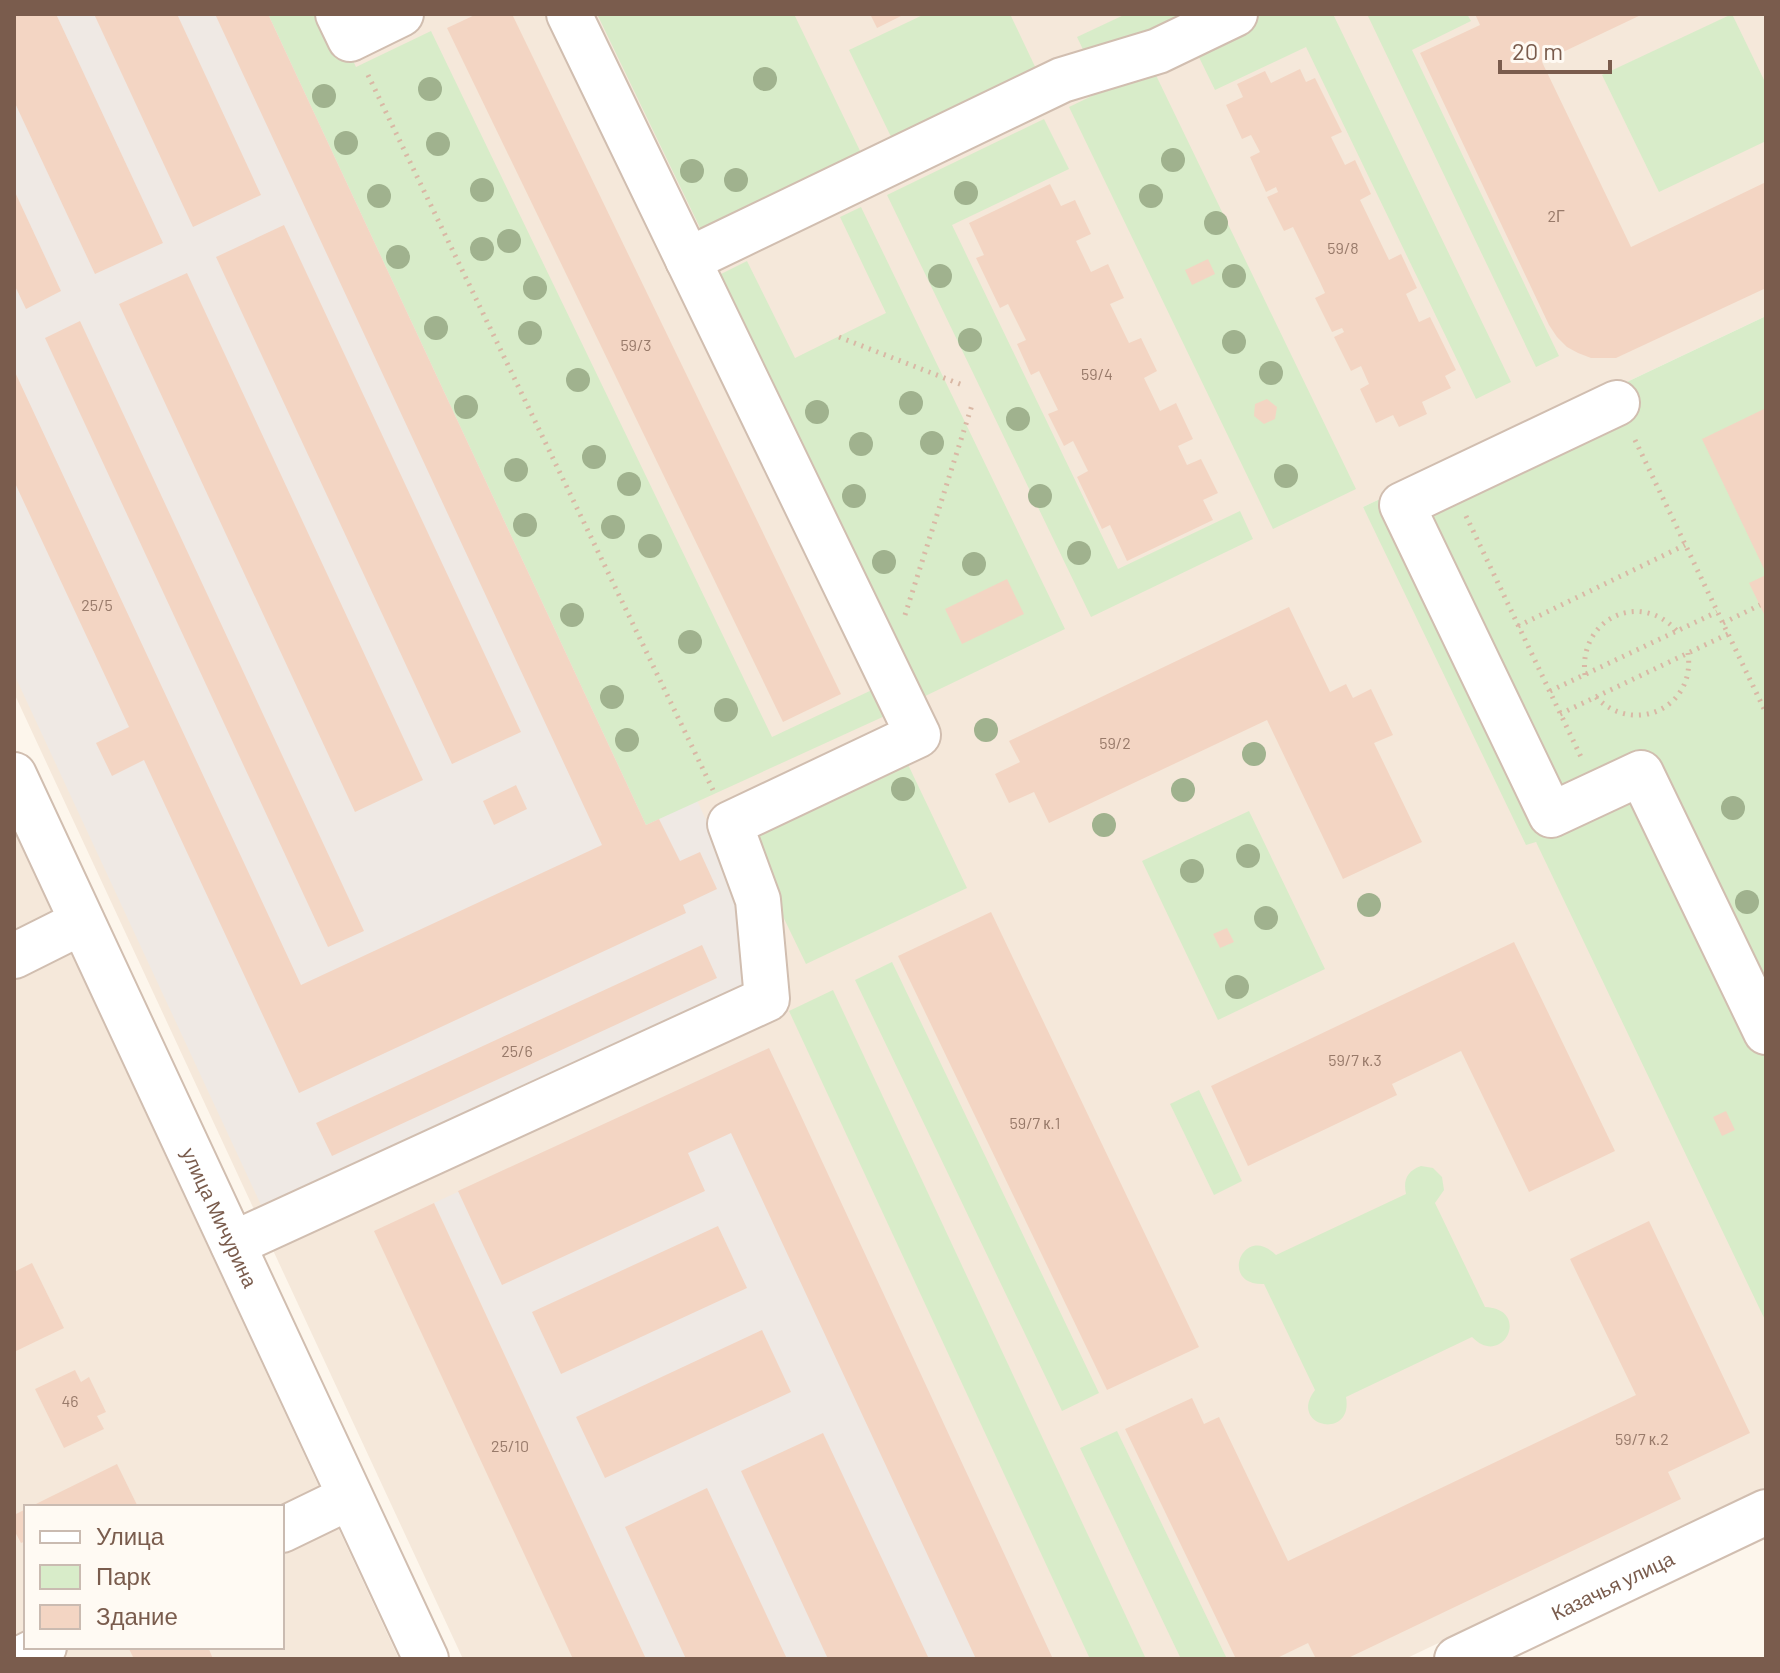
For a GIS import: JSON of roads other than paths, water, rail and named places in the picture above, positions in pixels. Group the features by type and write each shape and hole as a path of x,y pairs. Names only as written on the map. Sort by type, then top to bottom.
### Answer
{"street":[{"path":"344,26 401,14"},
{"path":"233,1244 767,999 758,900 730,824 918,735 569,14"},
{"path":"688,260 1062,80 1158,51 1235,14"},
{"path":"1617,403 1402,505 1551,815 1641,773 1766,1032"},
{"name":"улица Мичурина","path":"14,775 426,1659"},
{"path":"14,956 82,922"},
{"path":"284,1529 350,1497"},
{"name":"Казачья улица","path":"1457,1659 1766,1512"},
{"path":"20,1659 40,1649"}]}
